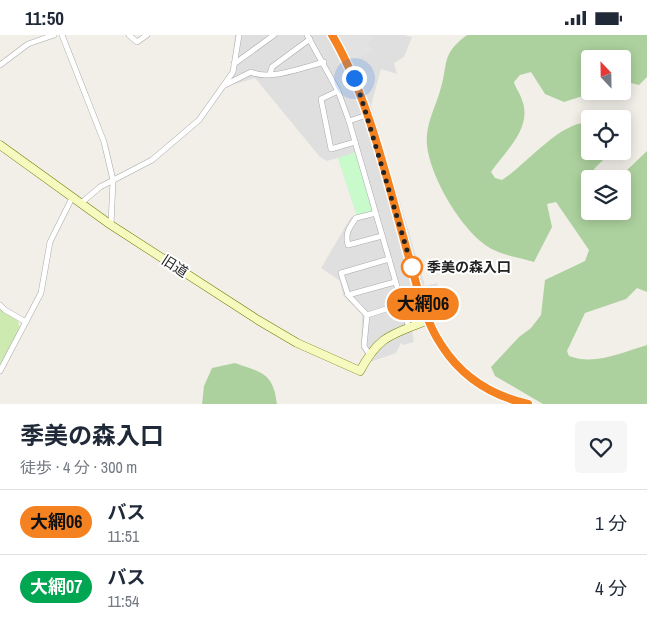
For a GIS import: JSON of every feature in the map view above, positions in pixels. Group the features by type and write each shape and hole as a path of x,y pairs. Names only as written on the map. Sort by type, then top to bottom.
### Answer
{"main road":[{"path":"332,35 354,78 367,115 428,320 442,347 470,378 496,394 528,404"}],"street":[{"path":"0,65 28,44 54,35"},
{"path":"62,35 96,120 113,179 111,225"},
{"path":"129,35 137,42 146,35"},
{"path":"232,78 239,35"},
{"path":"234,64 274,35"},
{"path":"270,74 272,67 308,37 324,62 338,91 349,121 409,328"},
{"path":"80,204 113,179 152,160 199,120 223,86 232,78 252,71 260,75 270,74 296,70 324,62"},
{"path":"338,91 321,99 330,149 355,142"},
{"path":"349,121 367,115"},
{"name":"旧道","path":"0,145 111,225 297,343 360,371 369,354"},
{"path":"0,371 41,293 50,242 72,198"},
{"path":"376,213 356,218 346,237 348,245 382,236"},
{"path":"389,259 341,273 348,295 367,315 364,346 369,354 383,339 449,309"},
{"path":"348,295 395,282"},
{"path":"367,315 402,304"},
{"path":"0,305 26,322"}],"shaded area":[{"path":"235,35 404,35 412,37 404,57 394,63 397,74 381,69 371,106 425,286 437,283 447,314 412,331 414,342 403,345 401,343 396,353 370,362 361,348 362,315 343,295 340,281 321,268 351,217 357,216 338,158 327,161 320,157 255,78 235,84 230,81"},
{"path":"339,35 373,35 372,40 368,43 373,52 352,60"}],"green space":[{"path":"467,35 647,35 647,77 639,85 631,83 631,50 581,50 581,97 564,102 545,94 531,72 520,75 514,82 522,100 524,120 516,139 491,172 495,178 502,180 556,135 581,124 581,160 603,160 594,170 581,170 581,220 631,220 631,170 627,170 647,151 647,292 637,288 626,299 585,313 567,351 569,356 579,359 599,359 647,345 647,404 543,404 495,376 491,367 519,337 531,328 541,315 545,280 585,261 589,250 556,202 547,204 552,227 534,262 499,252 482,243 470,231 448,200 432,165 427,135 449,54 458,42"},
{"path":"356,152 372,209 371,212 357,216 338,158"},
{"path":"0,309 18,321 20,329 0,364"},
{"path":"235,363 265,375 273,385 277,404 202,404 204,386 212,368"}],"bus line":[{"name":"大網06","path":"332,35 354,78 361,97 419,291 436,338 454,363 470,378 496,394 528,404"}],"place":[{"name":"季美の森入口","path":"412,267"}],"route":[{"path":"354,78 412,267"}]}
